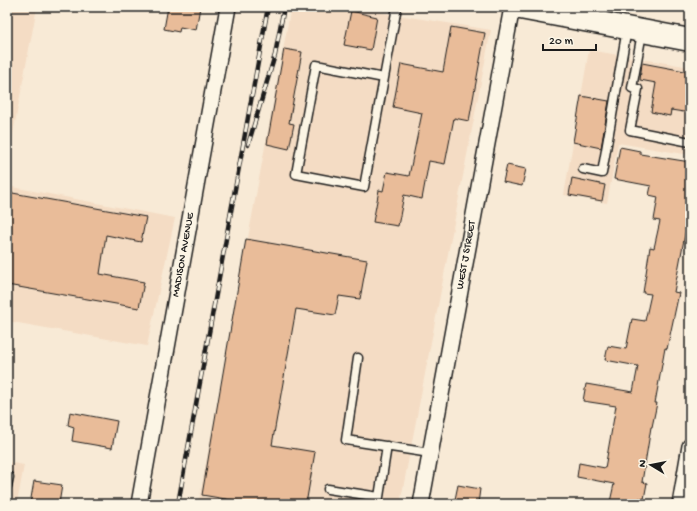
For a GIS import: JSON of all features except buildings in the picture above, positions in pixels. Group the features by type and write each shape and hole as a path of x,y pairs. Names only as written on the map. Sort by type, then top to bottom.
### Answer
{"street":[{"name":"MADISON AVENUE","path":"139,504 228,7"},
{"path":"513,7 690,40"},
{"name":"WEST J STREET","path":"421,504 513,7"},
{"path":"680,504 690,446"}],"lane":[{"path":"384,78 316,65 296,174 364,187 384,78 397,7"},
{"path":"635,30 632,88 638,90 630,130 690,142"},
{"path":"583,169 602,173 635,30"},
{"path":"358,358 346,440 430,453"},
{"path":"328,489 379,497 387,446"},
{"path":"7,477 7,486"}],"shaded area":[{"path":"7,7 37,7 7,165"},
{"path":"291,7 347,7 491,30 400,504 219,504 199,501"},
{"path":"589,50 690,67 690,155 618,143 607,203 564,195"},
{"path":"7,186 175,218 147,346 7,321"},
{"path":"7,462 24,465 17,504 7,504"}],"railway":[{"path":"178,504 268,7"},
{"path":"248,145 275,55 284,7"}]}
